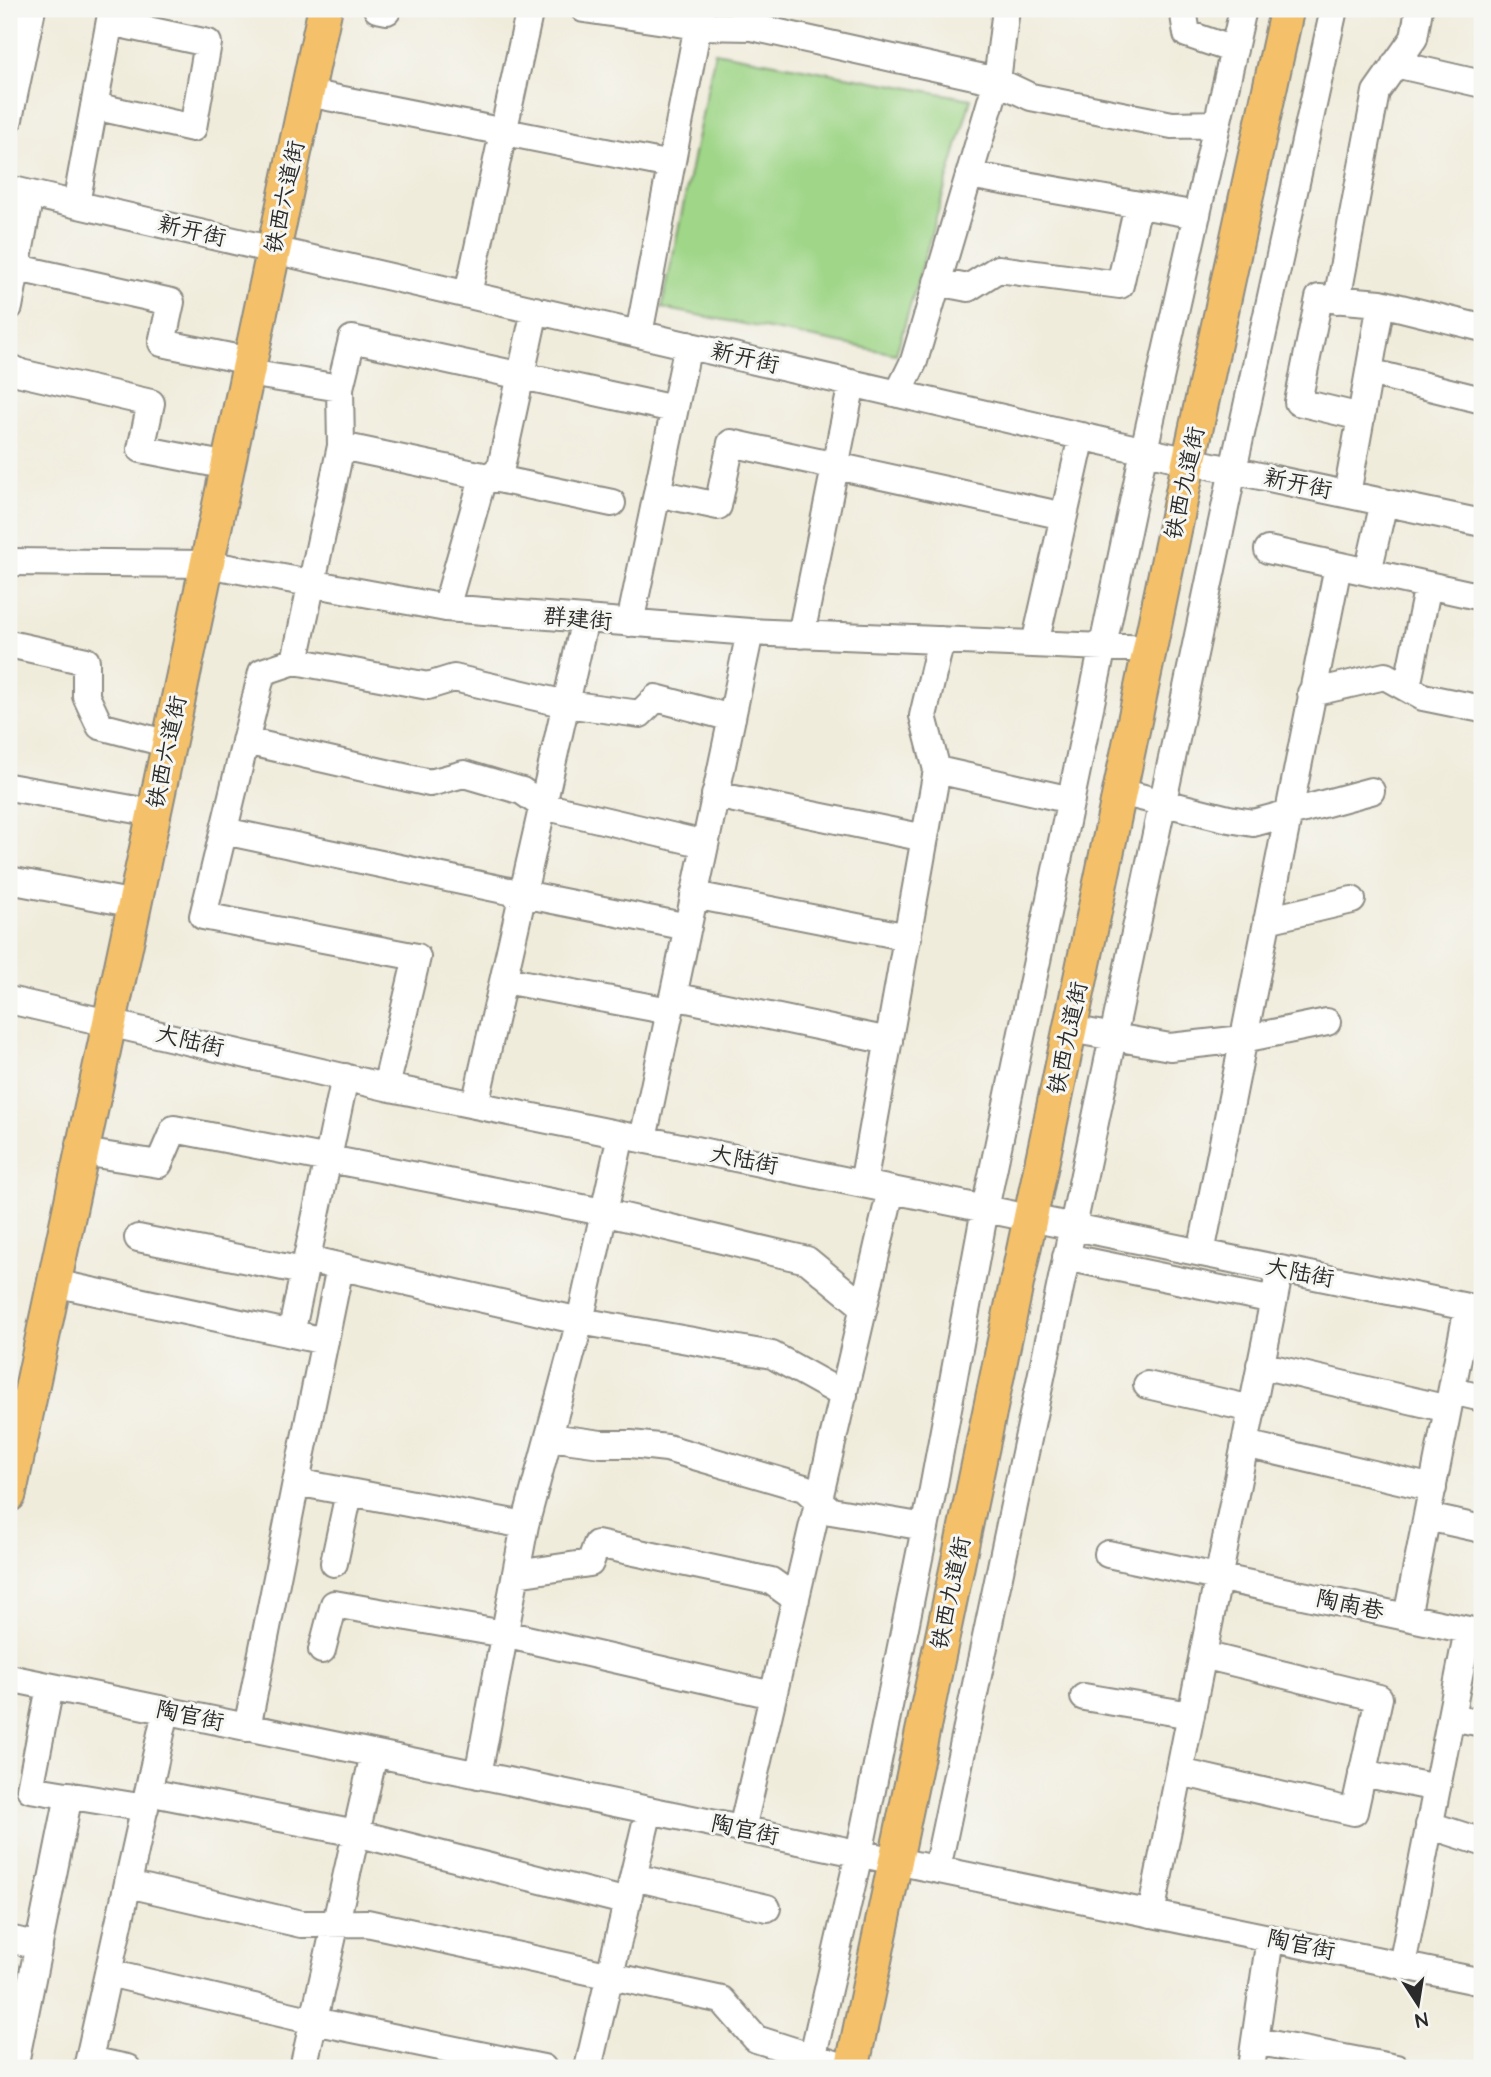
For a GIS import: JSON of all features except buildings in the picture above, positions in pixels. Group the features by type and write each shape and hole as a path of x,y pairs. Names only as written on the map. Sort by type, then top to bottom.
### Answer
{"main road":[{"name":"铁西九道街","path":"850,2068 1287,9"},
{"name":"铁西六道街","path":"9,1495 307,93 321,10"}],"street":[{"path":"9,119 32,9"},
{"path":"377,9 387,9"},
{"path":"468,295 530,9"},
{"path":"584,9 699,17 997,81 1031,97 1172,125 1217,124"},
{"path":"898,394 914,361 997,81 1006,9"},
{"path":"1183,9 1187,34 1234,50"},
{"path":"811,2064 859,1854 985,1209 1144,450 1243,9"},
{"path":"937,1870 1233,470 1334,9"},
{"path":"1337,299 1376,92 1414,38 1419,9"},
{"path":"76,204 94,106 111,15 208,43 193,128 94,106"},
{"path":"639,334 699,17"},
{"path":"1395,64 1482,84"},
{"path":"307,93 671,165"},
{"path":"969,175 1197,215"},
{"path":"9,307 19,191"},
{"name":"新开街","path":"19,191 1189,461 1482,523"},
{"path":"937,282 968,288 998,269 1120,285 1138,205"},
{"path":"12,267 171,302 162,342 249,367 340,388"},
{"path":"1361,417 1298,402 1319,298 1381,303 1482,328"},
{"path":"1347,494 1381,303"},
{"path":"446,608 481,485 501,467 535,310"},
{"path":"295,660 341,446 340,388 352,339 674,409"},
{"path":"630,623 688,345"},
{"path":"9,368 151,403 141,449 228,466"},
{"path":"1369,372 1482,400"},
{"path":"801,635 852,383"},
{"path":"1035,644 1082,436"},
{"path":"657,493 718,506 731,443 1064,516"},
{"path":"341,446 612,503"},
{"path":"1368,572 1384,502"},
{"path":"1268,550 1482,597"},
{"name":"群建街","path":"9,562 207,564 446,608 630,623 801,635 1151,649"},
{"path":"1201,1253 1338,566"},
{"path":"1407,687 1428,586"},
{"path":"475,1105 585,619"},
{"path":"478,1775 525,1525 580,1321 603,1212 632,1137 672,1003 750,632"},
{"path":"863,1184 937,770 923,716 941,640"},
{"path":"9,644 86,661 86,696 100,726 169,744"},
{"path":"386,1087 417,957 203,916 262,672 295,660 428,686 454,678 566,704 640,715 656,698 732,718"},
{"path":"1311,693 1385,676 1423,697 1482,709"},
{"path":"245,741 430,783 464,774 522,791 543,806 705,844"},
{"path":"937,770 1071,800"},
{"path":"9,786 154,813"},
{"path":"1120,792 1253,823 1371,792"},
{"path":"715,795 925,838"},
{"path":"224,831 688,927"},
{"path":"9,880 135,904"},
{"path":"694,895 908,937"},
{"path":"1266,920 1352,900"},
{"path":"503,980 672,1003 889,1041"},
{"name":"大陆街","path":"9,1000 386,1087 1475,1308"},
{"path":"1070,1029 1170,1047 1243,1039 1327,1022"},
{"path":"291,1334 345,1077"},
{"path":"83,1152 159,1164 174,1129 603,1212 807,1260 864,1307"},
{"path":"742,1829 891,1189"},
{"path":"138,1238 305,1265 340,1267 580,1321 772,1355 844,1395"},
{"path":"1066,1257 1273,1300"},
{"path":"247,1728 340,1267"},
{"path":"1151,1914 1280,1269"},
{"path":"54,1283 325,1341"},
{"path":"1407,1617 1450,1400 1475,1308"},
{"path":"1261,1365 1450,1400 1482,1398"},
{"path":"1147,1385 1252,1409"},
{"path":"550,1437 601,1444 667,1448 804,1488 831,1511 925,1527"},
{"path":"1245,1444 1433,1488"},
{"path":"296,1482 525,1525"},
{"path":"334,1563 349,1493"},
{"path":"1427,1517 1482,1528"},
{"path":"516,1574 590,1563 597,1544 771,1581 796,1599"},
{"name":"陶南巷","path":"1108,1555 1475,1631"},
{"path":"322,1650 334,1604 504,1634 774,1695"},
{"path":"1402,1965 1451,1717 1475,1631"},
{"path":"1180,1772 1354,1812 1379,1698 1203,1655"},
{"name":"陶官街","path":"9,1678 1482,1982"},
{"path":"50,1687 30,1789 69,1796 147,1800 356,1833 631,1889 767,1908"},
{"path":"1084,1697 1191,1715"},
{"path":"127,2068 88,2064 166,1711"},
{"path":"1451,1717 1482,1723"},
{"path":"303,2068 374,1754"},
{"path":"1362,1773 1437,1788"},
{"path":"14,2068 69,1796"},
{"path":"588,2068 649,1810"},
{"path":"1429,1825 1482,1842"},
{"path":"128,1884 301,1924 367,1923 722,2000 756,2039 811,2064 850,2068"},
{"path":"1251,2068 1269,1938"},
{"path":"9,1939 39,1946"},
{"path":"108,1973 314,2021 543,2068"},
{"path":"1255,2041 1396,2068"}],"green space":[{"path":"715,52 971,99 896,354 662,308"}]}
